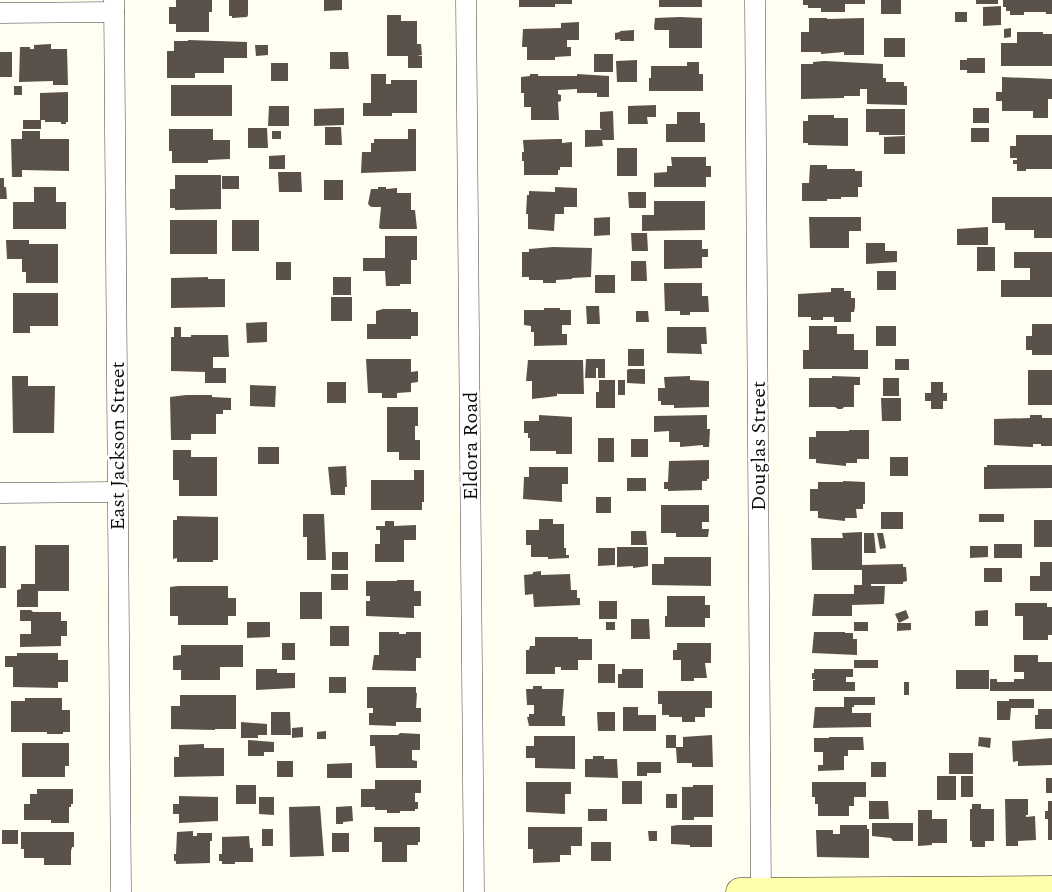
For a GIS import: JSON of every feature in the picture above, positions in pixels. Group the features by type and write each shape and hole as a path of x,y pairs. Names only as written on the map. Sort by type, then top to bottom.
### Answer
{"street":[{"name":"Eldora Road","path":"466,0 474,892"},
{"name":"Douglas Street","path":"755,0 761,892"},
{"path":"0,13 114,6"},
{"name":"East Jackson Street","path":"114,6 121,892"},
{"path":"0,493 117,492"},
{"path":"740,892 1052,890"}],"building":[{"path":"176,0 212,0 212,12 209,12 209,32 176,32 176,24 169,24 169,7 176,7"},
{"path":"229,0 248,0 247,17 232,18 232,16 229,16"},
{"path":"324,0 342,0 342,10 324,11"},
{"path":"519,0 572,0 572,4 555,4 555,7 519,7"},
{"path":"659,0 702,0 702,7 659,7"},
{"path":"803,0 865,0 865,4 845,4 845,12 821,12 821,8 808,8 808,5 803,5"},
{"path":"881,0 901,0 901,14 881,14"},
{"path":"976,0 998,0 998,4 976,4"},
{"path":"1003,0 1052,0 1052,14 1046,14 1046,12 1024,12 1024,15 1010,15 1010,11 1006,11 1006,7 1003,7"},
{"path":"1001,6 1001,25 983,26 983,7"},
{"path":"955,12 967,12 967,22 955,22"},
{"path":"387,15 401,15 401,21 417,21 417,44 421,44 422,55 417,56 422,56 422,68 408,68 408,56 387,56"},
{"path":"655,18 702,18 702,48 669,48 669,30 655,30 654,28"},
{"path":"809,18 864,18 864,55 844,55 844,52 821,54 821,52 801,52 801,32 809,32"},
{"path":"579,22 579,40 567,40 567,47 571,47 571,56 555,57 555,60 527,60 527,47 522,47 523,29 561,28 561,23"},
{"path":"1011,28 1011,37 1004,38 1004,29"},
{"path":"634,30 634,41 615,40 615,33"},
{"path":"1017,32 1052,34 1052,66 1001,66 1001,43 1017,43"},
{"path":"884,38 905,38 905,57 884,57"},
{"path":"174,41 247,42 247,58 224,58 224,73 195,73 195,78 167,78 167,51 174,51"},
{"path":"51,44 51,49 67,49 68,85 53,85 53,81 19,82 20,47 34,49 34,45"},
{"path":"255,45 268,45 268,55 256,56"},
{"path":"0,52 12,52 12,77 0,77"},
{"path":"330,52 348,52 349,69 330,69"},
{"path":"594,54 613,54 613,72 594,72"},
{"path":"967,58 985,58 985,73 967,73 967,70 960,70 960,60 967,60"},
{"path":"637,60 637,82 617,82 616,61"},
{"path":"687,62 699,62 699,74 703,74 703,91 649,91 651,66 687,66"},
{"path":"813,62 883,64 883,78 886,78 886,82 904,82 904,86 907,86 907,105 867,104 867,89 860,89 860,96 801,99 801,64 813,64"},
{"path":"271,63 288,63 288,81 271,81"},
{"path":"371,74 386,74 386,84 391,84 391,80 417,80 417,113 392,113 392,116 363,116 363,103 371,103"},
{"path":"530,74 538,74 538,76 577,76 577,74 609,76 609,97 597,97 597,93 577,93 577,89 558,90 558,94 561,95 561,101 558,102 559,120 531,120 531,107 524,107 524,93 521,93 521,77 530,76"},
{"path":"1002,77 1052,79 1052,99 1048,99 1048,118 1033,118 1033,111 1002,111 1002,101 996,101 996,92 1002,92"},
{"path":"171,85 232,85 232,116 171,116"},
{"path":"14,86 22,86 22,95 14,95"},
{"path":"68,92 68,122 66,124 41,120 41,129 23,129 23,120 40,120 40,93"},
{"path":"656,105 656,117 647,117 648,124 628,124 628,106"},
{"path":"269,106 289,106 289,126 268,126"},
{"path":"344,108 344,125 314,126 314,109"},
{"path":"973,108 989,108 989,123 973,123"},
{"path":"866,109 905,109 905,135 879,135 879,132 866,132"},
{"path":"613,111 614,140 602,140 603,146 585,147 585,130 602,130 600,128 600,112"},
{"path":"677,112 700,112 700,123 705,123 705,142 666,142 666,124 677,124"},
{"path":"808,115 834,115 834,118 848,118 848,146 808,145 808,143 803,143 803,121 808,121"},
{"path":"325,127 341,127 342,145 325,145"},
{"path":"248,128 267,128 268,148 248,148"},
{"path":"971,128 989,128 989,142 971,142"},
{"path":"169,129 213,129 213,140 230,140 230,159 208,160 208,163 172,163 172,151 169,151"},
{"path":"408,129 416,129 416,171 361,173 362,152 371,152 371,143 374,143 374,139 408,139"},
{"path":"22,131 40,131 40,139 69,139 69,171 22,170 22,177 12,177 11,139 22,139"},
{"path":"272,131 281,131 281,139 272,139"},
{"path":"1016,135 1052,135 1052,169 1017,171 1017,164 1013,164 1013,160 1017,160 1017,158 1010,158 1010,146 1016,146"},
{"path":"905,136 905,154 884,154 884,137"},
{"path":"562,139 562,143 572,142 572,167 560,167 558,175 524,175 524,161 522,161 522,152 524,152 523,140"},
{"path":"617,148 637,148 637,176 617,176"},
{"path":"285,155 285,169 269,169 269,156"},
{"path":"671,157 706,157 706,166 711,166 711,177 706,177 706,187 654,187 654,173 667,172 667,166 672,166"},
{"path":"810,165 827,165 827,169 855,169 855,171 862,171 862,187 858,187 858,197 841,197 841,199 827,199 827,201 802,201 802,183 809,183"},
{"path":"278,172 301,172 302,192 279,192"},
{"path":"175,175 221,175 221,209 175,210 175,208 170,208 170,189 175,189"},
{"path":"222,176 239,176 239,189 222,189"},
{"path":"0,178 4,178 7,199 0,199"},
{"path":"324,180 343,180 343,200 324,200"},
{"path":"34,187 56,187 56,202 66,202 66,229 13,229 13,202 34,202"},
{"path":"378,187 386,187 386,189 397,188 397,193 411,193 411,210 415,210 417,229 379,228 381,207 371,207 368,204 371,189 378,189"},
{"path":"555,187 577,188 577,207 564,207 564,214 555,214 554,231 528,229 528,214 526,214 529,191 555,192"},
{"path":"628,192 646,192 646,208 629,208"},
{"path":"992,197 1052,197 1052,238 1034,238 1034,230 1005,230 1005,223 992,223"},
{"path":"654,201 705,201 705,230 642,231 642,215 654,215"},
{"path":"610,217 610,235 594,236 594,218"},
{"path":"809,217 861,217 861,231 849,231 849,248 810,248"},
{"path":"170,220 217,220 217,254 170,254"},
{"path":"232,220 259,220 259,251 232,251"},
{"path":"988,227 988,245 957,245 957,229"},
{"path":"631,233 647,233 648,251 632,251"},
{"path":"385,236 417,236 417,260 411,260 411,284 386,286 385,271 363,271 363,258 385,258"},
{"path":"6,240 29,240 29,244 58,244 58,283 26,283 26,272 22,272 22,259 7,259"},
{"path":"664,240 702,240 702,249 708,249 708,257 702,257 702,268 664,269"},
{"path":"866,243 885,243 885,251 897,251 897,262 866,264"},
{"path":"553,247 592,248 591,277 556,280 556,283 543,283 543,280 529,280 529,277 522,277 522,252 529,252 529,249"},
{"path":"977,247 995,247 995,271 977,271"},
{"path":"1014,252 1052,252 1052,297 1001,297 1001,280 1030,280 1030,268 1014,268"},
{"path":"631,261 646,261 647,281 631,281"},
{"path":"276,262 291,262 291,280 276,280"},
{"path":"877,271 896,271 896,290 877,290"},
{"path":"595,275 615,275 615,293 595,293"},
{"path":"208,277 208,279 225,279 225,307 171,308 171,278"},
{"path":"333,277 351,277 351,295 333,295"},
{"path":"664,283 702,283 702,296 708,296 709,312 690,312 690,315 680,315 680,311 665,311"},
{"path":"831,288 844,288 844,291 851,291 851,298 855,298 855,307 854,312 851,312 851,322 834,322 834,317 823,317 823,320 811,320 811,317 798,317 798,294 831,292"},
{"path":"13,293 58,293 58,326 30,326 30,333 13,333"},
{"path":"331,297 352,297 352,321 331,321"},
{"path":"586,306 599,306 600,324 587,324"},
{"path":"544,308 571,310 571,325 562,325 562,334 567,334 567,345 534,346 534,332 531,332 531,326 524,325 524,310 544,310"},
{"path":"383,309 411,309 411,312 418,312 418,336 411,336 411,339 367,339 367,324 376,324 376,311"},
{"path":"636,311 648,311 649,322 636,322"},
{"path":"267,322 267,342 247,343 246,323"},
{"path":"1032,324 1052,324 1052,355 1032,355 1032,350 1026,350 1026,336 1032,336"},
{"path":"809,326 837,326 837,334 854,334 854,350 868,350 868,369 803,369 803,350 809,350"},
{"path":"876,326 896,326 896,346 876,346"},
{"path":"174,327 181,327 181,337 191,337 191,335 228,335 229,357 213,357 213,368 226,368 226,383 205,383 205,372 171,371 171,337 174,337"},
{"path":"667,327 706,327 707,344 701,344 702,354 667,353"},
{"path":"628,349 644,349 644,366 628,366"},
{"path":"366,359 411,359 411,372 418,371 418,382 411,383 411,392 397,393 397,398 382,398 382,393 368,393"},
{"path":"586,359 605,359 605,378 598,378 598,368 596,368 596,378 585,378"},
{"path":"895,359 909,359 909,370 895,370"},
{"path":"528,360 583,360 584,394 557,393 557,396 532,399 532,381 526,381"},
{"path":"645,369 645,384 627,383 627,370"},
{"path":"1028,370 1052,370 1052,405 1028,405"},
{"path":"12,376 28,376 28,386 55,386 54,433 13,433"},
{"path":"690,376 690,380 709,381 709,407 674,408 674,405 661,405 661,401 658,401 658,388 665,388 664,377"},
{"path":"832,376 860,377 860,385 854,385 854,407 838,409 835,407 809,407 809,378 832,378"},
{"path":"883,378 899,378 899,396 883,396"},
{"path":"599,380 615,380 615,408 596,408 596,392 599,392"},
{"path":"618,380 625,380 625,395 618,395"},
{"path":"327,382 346,382 346,403 327,403"},
{"path":"931,382 943,382 943,393 947,393 947,401 943,401 943,409 931,409 931,401 925,401 925,393 931,393"},
{"path":"250,385 276,386 275,407 250,406"},
{"path":"212,395 212,397 231,398 231,410 223,410 223,414 216,414 216,434 191,434 191,440 171,440 170,397"},
{"path":"881,398 901,398 901,421 882,421"},
{"path":"387,407 418,407 418,426 415,426 415,440 420,440 420,460 399,460 399,452 387,452"},
{"path":"539,415 572,417 572,454 556,454 556,451 530,451 530,438 528,438 528,433 524,433 524,421 539,421"},
{"path":"707,415 707,429 710,429 709,447 703,447 703,445 680,447 680,442 669,442 669,431 654,432 654,416"},
{"path":"1030,415 1042,415 1042,418 1052,418 1052,446 1041,446 1041,444 1033,444 1033,447 994,445 994,419 1030,418"},
{"path":"869,430 869,459 857,459 857,463 846,463 846,466 816,463 816,459 809,459 809,437 816,437 816,431"},
{"path":"598,438 614,438 614,462 598,462"},
{"path":"631,439 648,439 648,457 631,457"},
{"path":"258,447 279,447 279,464 258,464"},
{"path":"173,450 191,450 191,457 217,457 217,496 179,496 179,480 173,480"},
{"path":"890,457 908,457 908,476 890,476"},
{"path":"709,460 709,479 702,481 702,490 668,491 668,489 664,489 664,482 668,482 669,461"},
{"path":"987,465 1052,465 1052,488 984,489 984,467 987,467"},
{"path":"346,466 347,487 345,487 345,495 331,495 328,467"},
{"path":"529,467 568,467 568,484 562,484 562,502 523,499 524,477 529,477"},
{"path":"414,470 424,470 424,502 422,502 422,510 371,510 371,480 414,480"},
{"path":"627,478 646,478 646,491 627,491"},
{"path":"818,482 865,482 865,504 863,504 863,509 856,509 857,518 845,518 845,521 818,518 818,511 810,511 810,489 818,489"},
{"path":"596,497 611,497 611,513 596,513"},
{"path":"661,505 709,505 709,522 702,522 702,529 709,529 708,537 676,537 676,533 661,533"},
{"path":"881,512 903,512 903,529 881,529"},
{"path":"303,514 324,514 326,560 307,560 307,537 303,537"},
{"path":"979,514 1004,514 1004,522 979,522"},
{"path":"177,516 218,517 218,560 213,560 213,562 177,562 177,558 173,559 173,520 177,520"},
{"path":"539,519 553,519 553,524 564,524 564,548 566,548 566,555 569,555 569,558 548,559 548,557 531,557 531,545 526,545 526,530 539,530"},
{"path":"1034,520 1052,520 1052,547 1034,547"},
{"path":"385,521 394,521 394,526 416,525 416,540 404,540 404,562 375,562 375,544 380,544 380,530 376,530 376,526 385,526"},
{"path":"631,531 646,531 647,545 631,545"},
{"path":"862,532 862,565 903,564 903,567 906,567 907,581 903,582 903,584 871,584 871,586 885,586 884,604 852,605 852,616 812,616 814,594 854,594 854,585 862,585 862,570 812,570 811,538 843,538 842,533"},
{"path":"864,533 874,533 876,553 864,553"},
{"path":"877,533 883,533 886,548 880,549"},
{"path":"994,544 1022,544 1022,558 994,558"},
{"path":"35,545 69,545 69,591 38,591 38,607 17,607 17,590 21,589 21,584 35,584"},
{"path":"0,546 6,546 6,588 0,588"},
{"path":"970,546 988,546 988,557 970,558"},
{"path":"617,547 648,547 648,566 633,568 633,566 617,567"},
{"path":"598,548 615,548 615,565 598,566"},
{"path":"332,552 348,552 348,570 332,570"},
{"path":"664,557 711,557 711,586 652,585 652,564 664,564"},
{"path":"1040,562 1052,562 1052,591 1030,591 1030,576 1040,576"},
{"path":"984,568 1002,568 1002,582 984,582"},
{"path":"541,571 541,575 570,574 571,590 577,590 577,598 580,598 580,605 534,607 533,594 525,595 524,575"},
{"path":"331,574 348,574 348,590 331,590"},
{"path":"414,580 414,591 421,591 421,606 414,606 414,618 366,616 366,601 370,601 370,596 366,596 366,581"},
{"path":"228,586 228,598 236,598 236,616 228,616 228,625 178,625 178,616 170,616 170,587"},
{"path":"300,592 322,592 322,619 300,619"},
{"path":"667,596 705,596 705,605 710,605 710,618 705,618 705,627 665,627"},
{"path":"599,601 617,601 617,619 599,619"},
{"path":"1015,603 1047,603 1047,607 1052,607 1052,635 1048,635 1048,640 1023,640 1023,616 1015,616"},
{"path":"20,610 61,612 61,621 67,621 67,636 61,636 61,646 20,647 20,634 31,634 31,621 20,621"},
{"path":"906,610 909,618 899,623 895,614"},
{"path":"988,610 988,626 975,626 975,611"},
{"path":"631,619 649,619 650,639 631,639"},
{"path":"247,622 270,622 270,637 247,638"},
{"path":"606,622 615,622 615,630 606,630"},
{"path":"854,622 868,622 868,631 854,631"},
{"path":"897,623 911,623 911,630 897,631"},
{"path":"330,626 349,626 349,646 330,646"},
{"path":"379,632 406,634 406,632 421,632 421,658 416,658 416,671 372,670 374,655 379,655"},
{"path":"814,632 853,633 853,639 857,639 857,655 812,653"},
{"path":"535,637 578,637 578,639 592,639 592,660 578,660 578,670 561,670 561,667 555,667 555,674 526,674 526,650 529,650 530,646 535,646"},
{"path":"282,643 295,643 295,660 282,660"},
{"path":"677,643 711,643 711,663 705,663 707,678 681,681 681,660 673,660 673,650 677,650"},
{"path":"181,645 243,645 243,667 220,667 220,680 181,680 181,670 173,670 173,656 181,655"},
{"path":"17,653 58,653 58,660 68,660 68,682 58,682 58,688 13,687 13,667 5,667 5,656 17,656"},
{"path":"1014,655 1038,655 1038,662 1052,662 1052,691 990,691 990,679 997,679 997,682 1014,682 1014,679 1024,679 1024,672 1014,672"},
{"path":"854,660 878,660 878,668 854,668"},
{"path":"598,664 615,664 615,683 598,683"},
{"path":"256,669 277,669 277,673 295,673 295,688 256,690"},
{"path":"622,669 643,669 643,688 618,688 618,674 622,674"},
{"path":"814,669 853,669 853,677 846,677 846,682 855,682 855,691 813,691 813,680 815,679 812,679 812,673 814,673"},
{"path":"956,670 989,670 989,689 956,689"},
{"path":"329,677 346,677 346,693 329,693"},
{"path":"904,682 909,682 909,695 904,695"},
{"path":"533,686 542,686 542,689 564,689 562,716 565,716 565,726 529,726 527,717 529,717 529,714 534,714 534,705 527,705 526,689 533,689"},
{"path":"367,687 416,687 416,708 421,708 421,722 396,722 396,726 369,725 369,713 373,713 373,708 367,708"},
{"path":"658,691 712,691 712,708 705,708 705,717 695,717 695,722 682,722 682,717 662,715 662,704 658,704"},
{"path":"180,695 236,695 236,729 171,729 171,706 180,706"},
{"path":"844,697 875,697 875,705 854,705 852,707 852,713 871,713 871,727 813,728 815,707 844,707"},
{"path":"25,698 62,698 62,710 70,710 70,732 47,734 47,732 11,732 11,701 25,701"},
{"path":"1009,699 1034,699 1034,708 1011,708 1010,720 997,720 997,701 1009,701"},
{"path":"623,707 638,707 638,715 656,715 656,731 623,731"},
{"path":"1038,709 1052,709 1052,729 1035,729 1035,715 1038,715"},
{"path":"271,712 290,712 291,735 271,735"},
{"path":"597,712 615,712 615,731 598,731"},
{"path":"241,722 267,724 267,735 258,735 258,738 241,738"},
{"path":"303,727 303,737 292,738 292,728"},
{"path":"326,731 326,739 317,739 317,732"},
{"path":"400,733 420,734 420,750 412,750 412,760 417,761 417,768 376,768 375,746 370,746 370,735 398,735"},
{"path":"666,735 676,735 676,747 683,747 683,737 712,735 713,767 692,767 692,763 677,763 676,748 666,748"},
{"path":"534,736 575,736 575,769 535,768 535,758 526,758 526,746 534,746"},
{"path":"863,737 864,750 848,750 848,756 844,756 844,770 818,771 818,765 823,765 823,752 814,752 814,738"},
{"path":"979,737 991,738 990,748 978,746"},
{"path":"1052,738 1052,765 1018,766 1018,761 1013,762 1012,741"},
{"path":"248,740 274,742 274,752 264,752 264,756 248,756"},
{"path":"22,743 69,743 69,766 65,766 65,777 22,777"},
{"path":"204,744 204,748 224,748 224,776 174,777 174,757 179,757 179,745"},
{"path":"949,753 973,753 973,774 949,774"},
{"path":"593,756 604,756 604,759 617,759 618,778 585,777 585,759 593,759"},
{"path":"277,761 293,761 293,777 277,777"},
{"path":"637,762 661,762 661,773 647,773 647,776 637,776"},
{"path":"871,762 886,762 886,777 871,777"},
{"path":"352,763 352,778 327,778 327,764"},
{"path":"937,776 956,776 956,800 937,800"},
{"path":"961,776 973,776 973,797 961,797"},
{"path":"1046,778 1052,778 1052,793 1046,793"},
{"path":"375,780 421,780 421,793 415,793 415,802 418,802 418,809 415,809 415,811 400,811 400,813 387,813 387,810 375,810 375,807 361,807 361,789 375,789"},
{"path":"622,781 642,781 642,804 622,804"},
{"path":"526,782 571,782 571,794 565,794 565,814 526,812"},
{"path":"812,782 866,782 866,797 854,797 854,806 849,806 849,816 818,816 818,804 815,804 815,797 812,797"},
{"path":"236,785 256,785 256,804 236,804"},
{"path":"693,785 713,785 713,817 694,817 694,820 682,820 682,787 693,787"},
{"path":"37,789 73,789 73,804 69,807 69,823 51,823 51,820 24,820 24,804 30,804 30,794 37,794"},
{"path":"666,794 677,794 677,808 666,808"},
{"path":"179,796 218,797 218,821 179,823 179,814 173,814 173,804 179,804"},
{"path":"259,797 274,797 274,815 259,814"},
{"path":"1005,799 1028,799 1028,815 1026,817 1035,816 1036,840 1018,841 1018,846 1006,846"},
{"path":"869,801 888,801 889,819 869,819"},
{"path":"1048,801 1052,801 1052,840 1048,840 1048,819 1045,819 1045,811 1048,811"},
{"path":"972,804 981,804 981,809 994,809 994,841 985,841 985,847 972,847 972,841 970,841 970,809 972,809"},
{"path":"320,806 324,856 290,857 289,807"},
{"path":"352,806 353,821 336,824 336,807"},
{"path":"588,809 607,809 607,821 588,821"},
{"path":"918,810 932,810 932,819 947,819 947,843 932,843 932,845 918,846"},
{"path":"872,823 913,823 913,841 893,841 891,838 872,836"},
{"path":"712,825 712,847 690,847 690,845 671,844 671,826"},
{"path":"840,825 867,825 867,829 869,829 869,858 817,857 816,830 833,830 833,834 840,834"},
{"path":"374,827 420,827 420,842 418,842 418,845 407,845 407,862 382,862 382,842 374,842"},
{"path":"528,827 582,827 582,846 571,846 571,855 560,855 560,862 533,863 533,849 528,849"},
{"path":"262,829 273,829 273,846 262,846"},
{"path":"2,830 18,830 18,844 2,844"},
{"path":"193,831 193,836 197,836 197,833 212,833 210,863 176,864 174,854 176,854 177,832"},
{"path":"648,831 657,831 657,841 649,841"},
{"path":"21,832 74,832 71,865 44,865 44,858 24,858 24,849 21,849"},
{"path":"332,833 349,833 349,852 332,852"},
{"path":"249,836 250,848 253,848 253,862 222,864 222,861 219,861 219,854 222,854 222,837"},
{"path":"591,842 611,842 611,861 591,861"}]}
